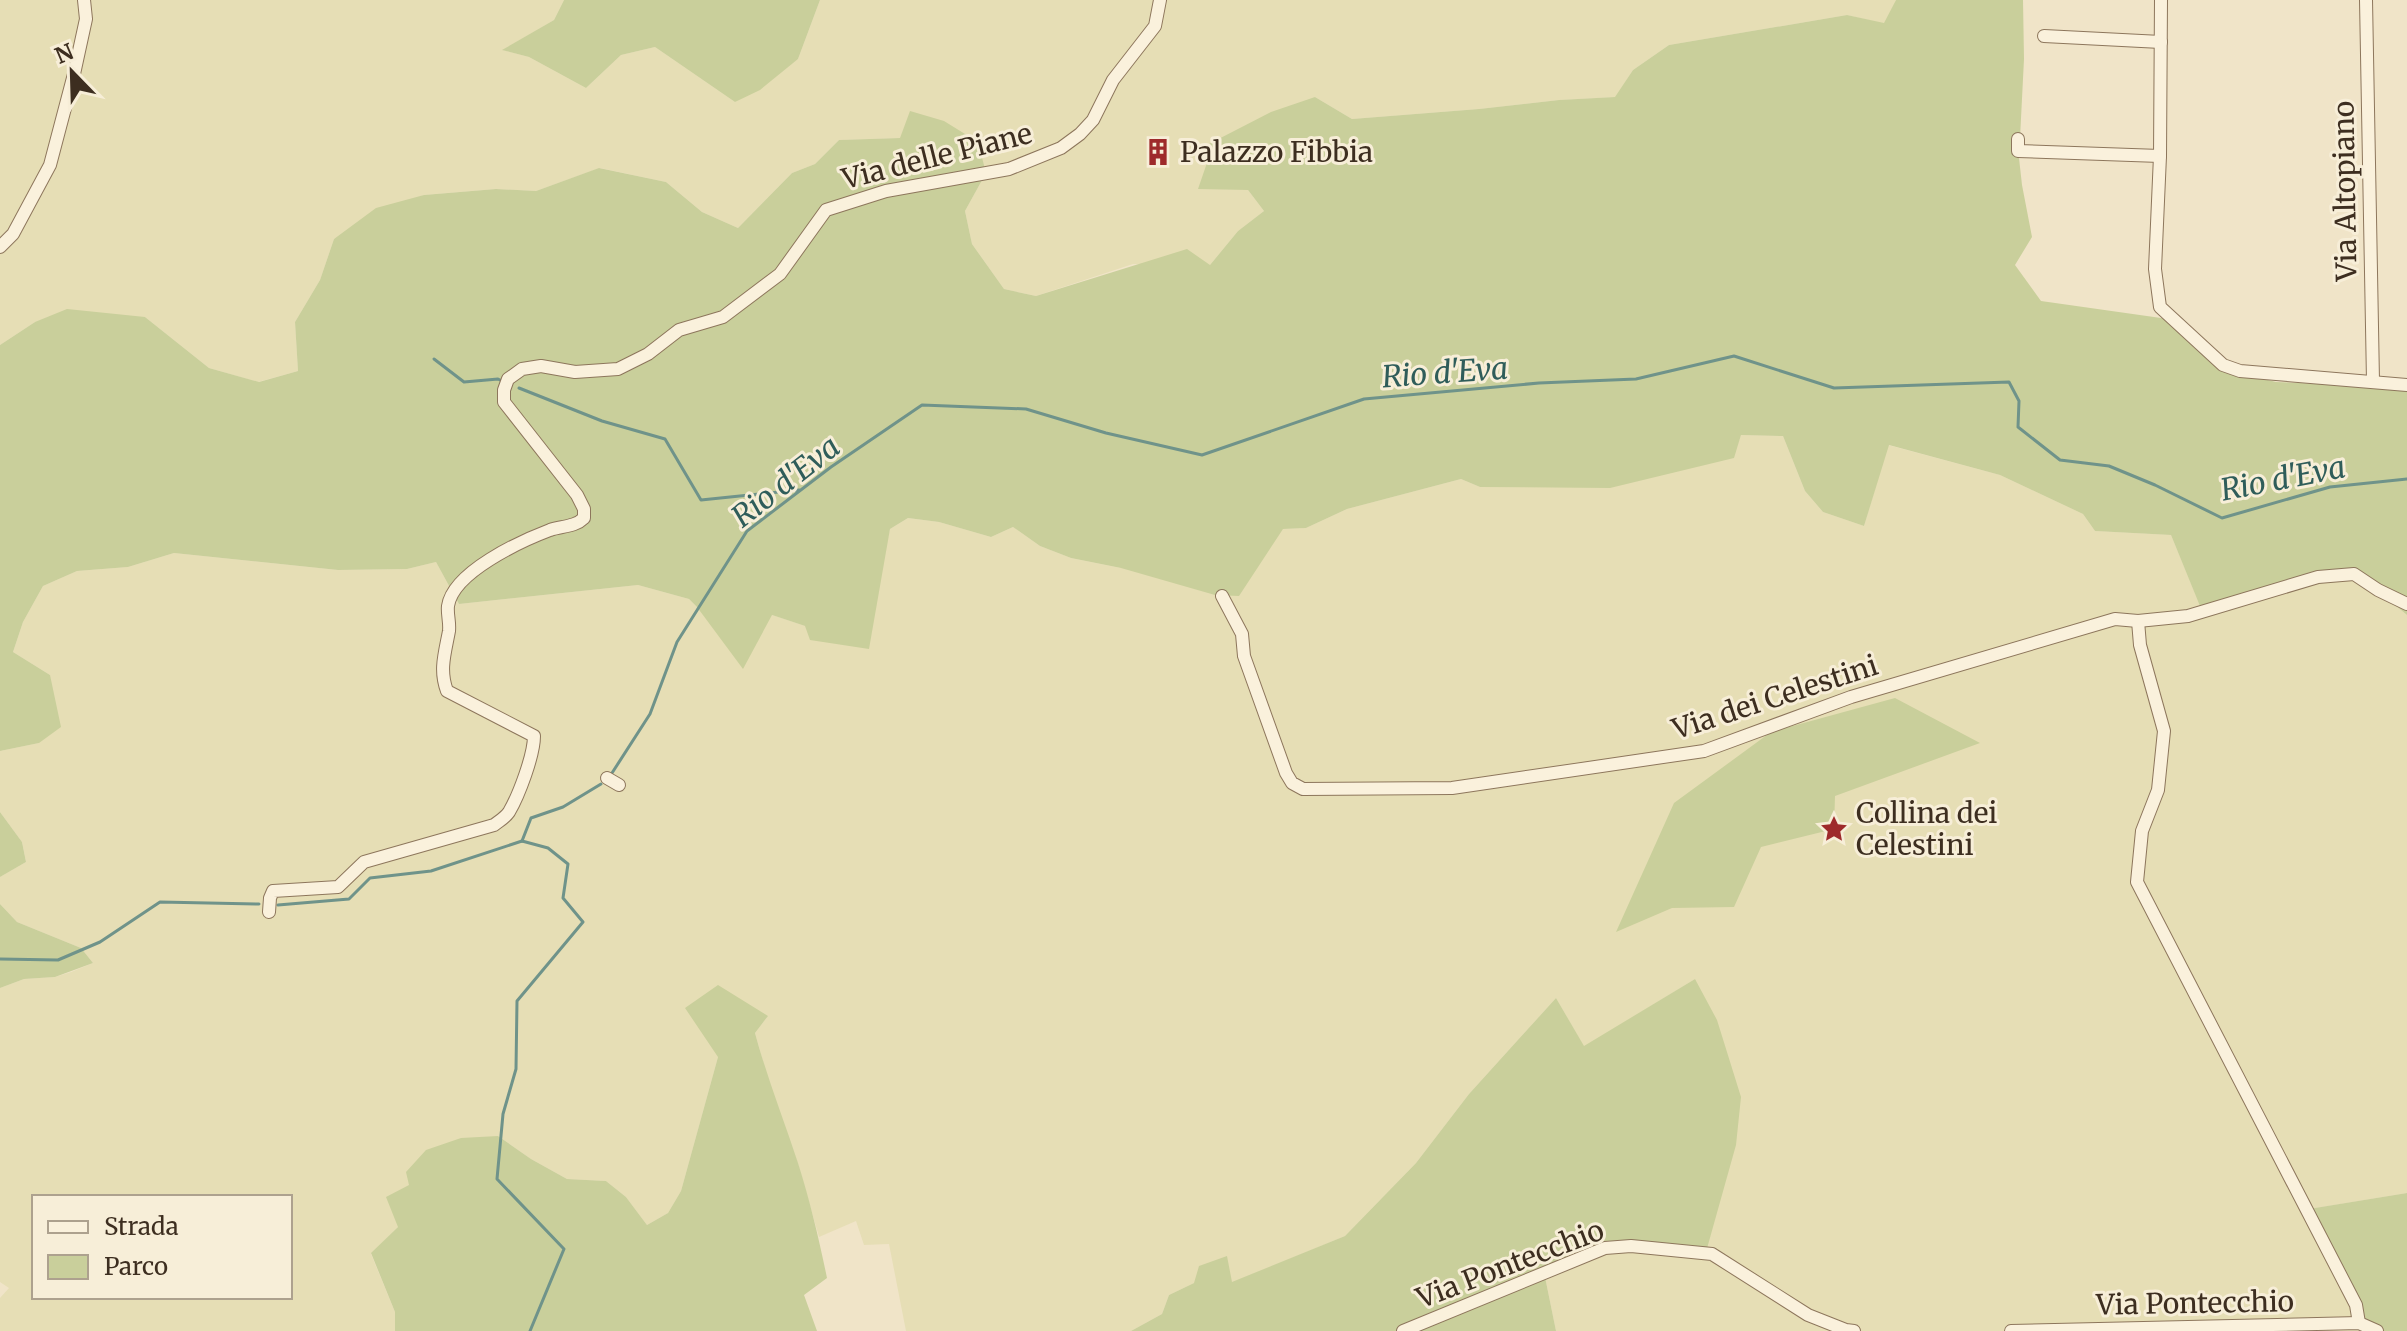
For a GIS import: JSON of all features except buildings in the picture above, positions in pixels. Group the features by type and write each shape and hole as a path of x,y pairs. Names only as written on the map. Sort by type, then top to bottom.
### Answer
{"street":[{"path":"0,247 13,234 50,165 86,19 84,0"},
{"name":"Via delle Piane","path":"269,912 273,891 338,887 364,862 494,825 507,816 515,799 534,747 534,736 447,691 441,676 450,625 448,605 457,588 486,560 551,530 580,522 584,518 584,509 577,495 504,402 508,379 522,369 541,366 575,372 618,369 648,354 679,330 723,317 780,274 826,210 886,191 1009,169 1061,148 1093,120 1113,80 1155,26 1160,0"},
{"path":"2161,0 2160,156 2155,269 2160,307 2223,365 2240,371 2407,385"},
{"name":"Via Altopiano","path":"2366,0 2373,381"},
{"path":"2044,36 2161,42"},
{"path":"2018,139 2018,151 2160,156"},
{"name":"Via dei Celestini","path":"1222,596 1242,634 1244,656 1286,773 1292,783 1303,789 1452,788 1704,751 1851,697 2115,619 2138,621 2188,616 2318,577 2354,574 2407,604"},
{"path":"2138,621 2140,645 2164,731 2158,790 2142,831 2137,882 2356,1305 2359,1323"},
{"path":"607,778 619,785"},
{"name":"Via Pontecchio","path":"1403,1331 1605,1248 1631,1246 1712,1254 1808,1315 1854,1331"},
{"name":"Via Pontecchio","path":"2011,1331 2359,1323 2377,1331"}],"shaded area":[{"path":"0,0 564,0 554,20 503,50 529,57 586,88 621,55 655,47 735,102 798,59 820,0 1896,0 1885,24 1847,15 1669,45 1633,70 1616,97 1352,119 1315,97 1248,190 1264,211 1238,231 1210,265 1133,264 1036,296 1004,289 972,244 965,211 986,173 900,138 839,140 815,164 792,173 738,228 702,212 666,182 600,168 536,191 496,189 424,195 334,239 320,280 295,322 298,371 258,382 209,368 145,317 35,322 0,345"},
{"path":"1741,435 1783,436 1805,491 1823,512 1864,526 1888,445 2000,475 2083,514 2095,531 2171,535 2202,610 2338,575 2367,582 2407,615 2407,1193 2310,1209 2369,1331 1556,1331 1544,1272 1695,979 1584,1047 1556,998 1469,1094 1416,1163 1345,1236 1232,1283 1194,1283 1169,1295 1162,1314 1131,1331 906,1331 889,1244 864,1245 856,1221 819,1237 755,1033 768,1016 718,1057 681,1191 668,1213 647,1225 626,1197 606,1181 567,1179 498,1136 409,1185 398,1227 371,1254 395,1312 395,1331 0,1331 0,1298 9,1288 0,1282 0,988 24,979 55,977 93,963 81,948 17,922 0,904 0,877 26,862 22,842 0,812 0,751 39,743 50,675 13,652 23,622 43,586 77,571 128,567 174,553 338,570 407,569 436,562 459,604 638,585 689,599 697,607 772,615 805,626 884,555 890,529 908,518 939,522 991,537 1013,527 1040,546 1071,558 1121,568 1283,529 1306,528 1347,509 1461,479 1480,487 1733,458"}],"green space":[{"path":"564,0 820,0 798,59 760,90 735,102 655,47 621,55 586,88 529,57 502,50 554,20"},
{"path":"1896,0 2023,0 2024,59 2019,158 2032,237 2015,265 2041,301 2168,319 2223,369 2276,382 2407,387 2407,615 2367,582 2338,575 2202,611 2171,535 2095,531 2083,514 2000,475 1889,445 1864,526 1823,512 1805,491 1783,436 1741,435 1734,458 1610,488 1480,487 1461,479 1347,509 1306,528 1283,529 1239,596 1215,595 1121,568 1071,558 1040,546 1013,527 991,537 939,522 908,518 890,529 869,649 810,640 805,626 772,615 743,669 689,599 638,585 459,604 436,562 407,569 338,570 174,553 128,567 77,571 43,586 23,622 13,652 50,675 61,727 39,743 0,751 0,345 35,322 67,309 145,317 209,368 259,382 298,371 295,322 320,280 334,239 376,208 424,195 496,189 536,191 599,168 666,182 702,212 738,228 792,173 815,164 839,140 900,138 910,111 944,121 978,142 986,173 965,211 972,244 1004,289 1036,296 1187,249 1210,265 1238,231 1264,211 1248,190 1198,189 1209,157 1203,147 1271,112 1315,97 1352,119 1615,97 1633,70 1669,45 1847,15 1884,23"},
{"path":"1895,698 1980,743 1835,796 1834,829 1761,847 1734,907 1672,908 1616,932 1674,803 1771,732"},
{"path":"0,812 22,842 26,862 0,877"},
{"path":"0,904 17,922 81,948 93,963 55,977 24,979 0,988"},
{"path":"1695,979 1717,1020 1741,1097 1736,1145 1706,1252 1626,1246 1544,1272 1556,1331 1131,1331 1162,1314 1169,1295 1194,1283 1199,1266 1227,1256 1232,1282 1345,1236 1416,1163 1469,1094 1556,998 1584,1046"},
{"path":"718,985 768,1016 755,1033 802,1177 827,1278 804,1295 817,1331 395,1331 395,1312 371,1253 398,1227 386,1197 409,1185 406,1172 426,1150 461,1138 498,1136 567,1179 606,1181 626,1197 647,1225 668,1213 681,1191 718,1057 685,1008"},
{"path":"2407,1193 2407,1331 2369,1331 2309,1209"}],"waterway":[{"name":"Rio d'Eva","path":"612,773 650,714 677,642 747,531 831,467 922,405 1026,409 1106,433 1202,455 1364,399 1539,383 1636,379 1734,356 1834,388 2009,382 2019,401 2018,427 2060,460 2109,466 2222,518 2330,487 2407,479"},
{"path":"434,359 464,382 502,381"},
{"path":"519,388 602,421 665,439 701,500 799,490"},
{"path":"522,841 531,818 563,807 601,784"},
{"path":"522,841 548,848 568,864 563,898 583,922 517,1001 516,1069 503,1114 497,1179 564,1249 530,1331"},
{"name":"Rio d'Eva","path":"278,905 349,899 370,878 431,871 522,841"},
{"name":"Rio d'Eva","path":"0,959 58,960 100,942 160,902 259,904"}],"place":[{"name":"Palazzo Fibbia","path":"1158,152"},
{"name":"Collina dei Celestini","path":"1834,829"}]}
